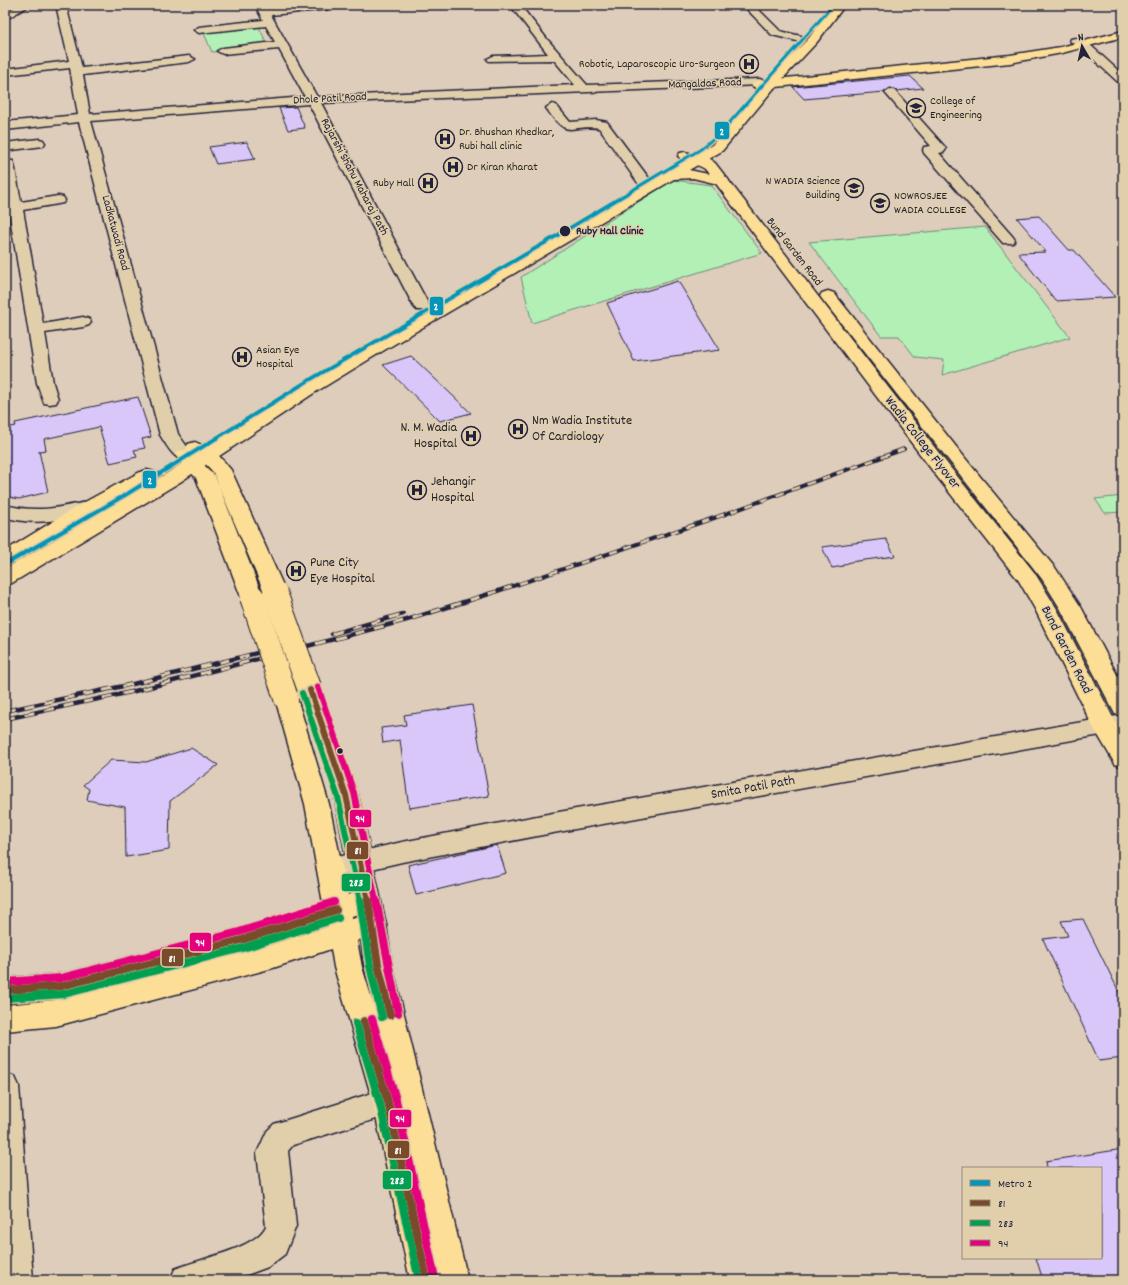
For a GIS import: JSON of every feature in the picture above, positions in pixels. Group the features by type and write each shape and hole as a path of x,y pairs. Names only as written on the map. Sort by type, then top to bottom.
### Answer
{"main road":[{"path":"766,83 827,5"},
{"path":"5,578 195,456 696,155 766,83 813,40 840,5"},
{"name":"Mangaldas Road","path":"1080,43 1123,28"},
{"name":"Mangaldas Road","path":"766,83 1010,59 1123,34"},
{"path":"5,560 90,507 195,456 294,383 422,307 656,180 696,155"},
{"name":"Bund Garden Road","path":"696,155 710,166 722,181 842,339"},
{"name":"Bund Garden Road","path":"696,155 725,165 799,259"},
{"path":"656,180 693,174 722,181"},
{"name":"Bund Garden Road","path":"818,283 860,337"},
{"name":"Wadia College Flyover","path":"860,337 1024,543"},
{"name":"Wadia College Flyover","path":"842,339 1003,547"},
{"path":"195,456 222,470 275,592 346,796 371,912 378,964 451,1280"},
{"path":"195,456 205,476 252,597 286,698 318,804 348,967 388,1102 427,1280"},
{"name":"Bund Garden Road","path":"1024,543 1049,574 1070,607 1123,708"},
{"name":"Bund Garden Road","path":"1003,547 1027,577 1114,724 1123,758"},
{"path":"5,990 62,986 241,940 339,922 371,912"},
{"path":"5,1018 56,1013 273,956 339,922"}],"street":[{"path":"5,17 25,5"},
{"name":"Ladkatwadi Road","path":"61,5 76,68 84,117 169,435 195,456"},
{"path":"199,30 265,13 340,5"},
{"path":"515,5 584,88"},
{"path":"748,5 776,33 801,39"},
{"name":"Rajarshi Shahu Maharaj Path","path":"265,13 313,100 422,307"},
{"path":"222,46 280,40"},
{"path":"1080,43 1123,81"},
{"path":"493,59 557,57"},
{"path":"5,72 189,59"},
{"name":"Mangaldas Road","path":"657,86 667,88 766,83"},
{"name":"Dhole Patil Road","path":"5,126 84,117 238,104 499,90 657,86"},
{"path":"891,93 940,149 929,150 1008,240"},
{"path":"552,108 564,124 568,126 603,125 656,180"},
{"path":"39,143 5,147 6,163 8,164 16,207 45,383 50,399"},
{"path":"16,207 58,200"},
{"path":"36,330 83,322"},
{"path":"5,511 28,517 45,516 90,507"},
{"name":"Smita Patil Path","path":"329,869 402,852 553,823 1114,724"},
{"path":"5,1086 10,1246 17,1280"},
{"path":"186,1280 257,1256 274,1243 281,1226 272,1153 277,1142 284,1134 388,1102"}],"green space":[{"path":"258,25 268,46 212,52 203,31"},
{"path":"673,180 711,185 762,253 532,323 521,277"},
{"path":"985,227 1070,337 942,375 944,360 915,357 899,336 881,336 809,242"},
{"path":"1123,496 1123,512 1105,513 1095,499"}],"building":[{"path":"910,76 923,88 897,91 890,88 884,92 804,99 793,87"},
{"path":"296,107 305,128 288,130 279,108"},
{"path":"247,142 255,159 216,164 209,147"},
{"path":"1039,216 1069,250 1074,250 1115,297 1056,301 1018,253 1046,252 1017,218"},
{"path":"678,281 720,350 634,361 607,303"},
{"path":"411,356 471,413 440,421 383,365"},
{"path":"138,397 151,437 142,439 145,448 134,450 137,457 110,463 99,427 44,439 46,450 39,451 48,492 19,499 5,496 5,459 7,458 5,428 16,426 15,423"},
{"path":"886,539 895,556 850,562 843,566 832,568 822,547"},
{"path":"472,705 489,796 409,808 400,740 383,743 381,728 406,725 404,715"},
{"path":"191,748 218,765 170,801 169,850 126,857 125,807 87,800 89,789 83,785 111,760 146,762"},
{"path":"497,845 506,873 416,895 408,865"},
{"path":"1083,919 1123,1000 1123,1058 1099,1061 1043,939 1068,936 1061,921"},
{"path":"1123,1149 1123,1280 1043,1280 1036,1259 1102,1259 1102,1167 1047,1167 1046,1161"}],"railway":[{"path":"491,593 717,517 904,449"},
{"path":"5,719 131,692 407,620 491,593"},
{"path":"332,634 403,614"},
{"path":"5,711 133,684 293,644"}],"metro line":[{"name":"2","path":"5,565 127,494 306,382 543,244 701,149 723,130 833,5"}],"transit line":[{"name":"94","path":"318,687 354,793 361,820 398,1013"},
{"name":"81","path":"310,690 346,795 373,924 378,964 390,1015"},
{"name":"283","path":"302,693 338,797 365,925 370,966 382,1017"},
{"name":"94","path":"5,982 61,978 239,932 334,902"},
{"name":"81","path":"5,990 62,986 241,940 336,910"},
{"name":"283","path":"6,998 64,994 243,948 338,918"},
{"name":"94","path":"372,1019 396,1100 435,1278"},
{"name":"81","path":"364,1021 388,1102 427,1280"},
{"name":"283","path":"356,1023 380,1104 419,1280"}],"place":[{"name":"Robotic, Laparoscopic Uro-Surgeon","path":"749,64"},
{"name":"College of Engineering","path":"916,108"},
{"name":"Dr. Bhushan Khedkar, Rubi hall clinic","path":"445,139"},
{"name":"Dr Kiran Kharat","path":"453,167"},
{"name":"Ruby Hall","path":"428,183"},
{"name":"N WADIA Science Building","path":"854,188"},
{"name":"NOWROSJEE WADIA COLLEGE","path":"880,203"},
{"name":"Ruby Hall Clinic","path":"565,231"},
{"name":"Asian Eye Hospital","path":"242,357"},
{"name":"Nm Wadia Institute Of Cardiology","path":"518,429"},
{"name":"N. M. Wadia Hospital","path":"471,436"},
{"name":"Jehangir Hospital","path":"417,490"},
{"name":"Pune City Eye Hospital","path":"296,571"}]}
